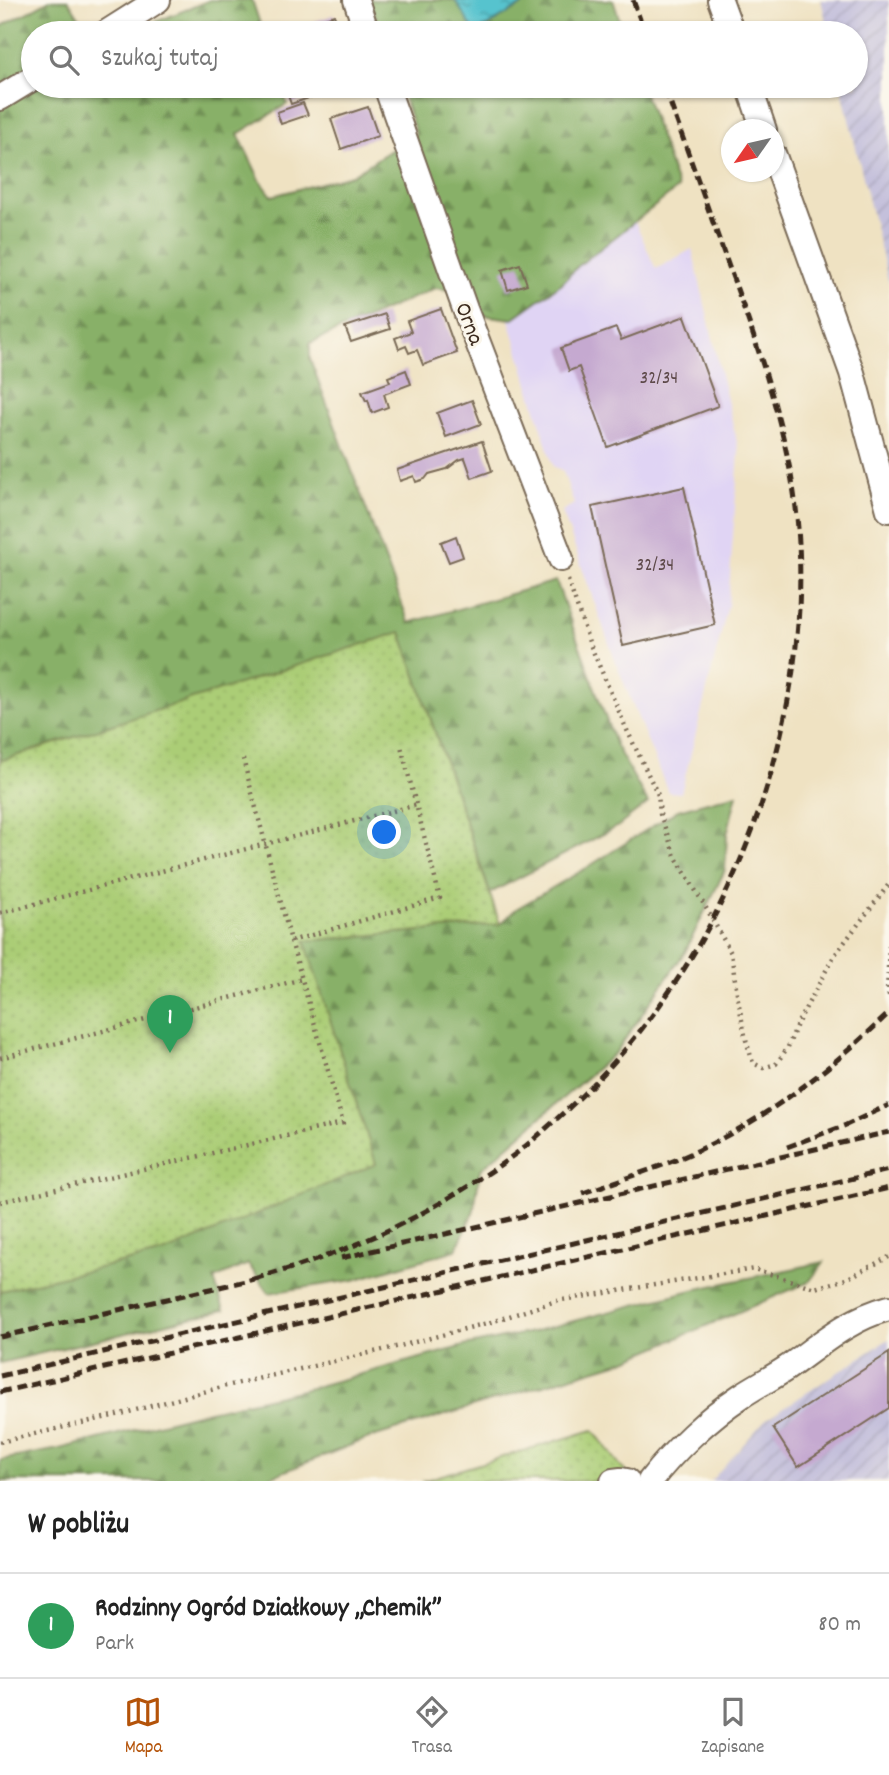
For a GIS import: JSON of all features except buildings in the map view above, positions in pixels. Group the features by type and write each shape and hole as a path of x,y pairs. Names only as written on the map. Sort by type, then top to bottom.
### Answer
{"street":[{"path":"125,21 158,0"},
{"path":"356,0 363,21"},
{"path":"720,0 728,21"},
{"path":"0,98 21,85"},
{"name":"Orna","path":"390,98 465,309 561,559"},
{"path":"754,98 760,119"},
{"path":"783,182 852,373 889,510"},
{"path":"650,1481 708,1420 742,1395 785,1369 853,1321 889,1308"},
{"path":"614,1481 627,1481"}],"path":[{"path":"561,559 589,642 658,795 660,814 675,856 731,953 738,1000 753,1063 763,1068 776,1064 788,1047 797,1024 834,956 889,884"},
{"path":"291,941 440,898 401,746"},
{"path":"0,1202 343,1123 243,759"},
{"path":"0,913 416,805"},
{"path":"888,994 889,945"},
{"path":"0,1058 302,979"},
{"path":"0,1442 389,1349 491,1322 556,1301 754,1269 816,1288 846,1279 889,1257"}],"shaded area":[{"path":"821,0 889,0 889,284 844,98 868,98 868,21 826,21"},
{"path":"628,206 656,269 692,249 739,451 728,605 681,793 668,792 616,663 562,511 574,504 563,471 553,466 492,263"},
{"path":"889,1339 889,1481 711,1481 765,1420"}],"green space":[{"path":"50,0 68,0 81,21 21,21 21,98 285,98 287,104 238,134 260,180 272,196 352,175 416,134 404,98 646,98 678,188 578,266 562,283 512,319 482,315 472,293 435,288 310,343 310,359 409,623 556,581 616,746 648,803 617,827 490,893 401,632 0,761 0,27"},
{"path":"210,0 252,0 259,21 158,21"},
{"path":"369,0 613,0 620,21 377,21"},
{"path":"401,632 500,924 305,941 376,1164 163,1253 0,1291 0,761"},
{"path":"737,794 727,834 725,870 685,952 616,1052 480,1170 474,1210 456,1250 354,1280 269,1293 248,1264 214,1279 224,1310 0,1363 0,1291 163,1253 304,941 500,924 516,909 678,810"},
{"path":"824,1262 809,1282 626,1360 369,1438 260,1481 0,1481 0,1460 59,1449 307,1389 464,1346 532,1332 688,1291"},
{"path":"593,1430 626,1473 620,1481 422,1481"}],"water":[{"path":"455,0 531,0 495,21 468,21"}],"railway":[{"path":"633,0 641,21"},
{"path":"254,1279 350,1247 425,1212 496,1168 552,1123 599,1078 641,1029 679,977 711,922 739,864 762,803 779,741 795,654 800,562 794,493 783,435 758,350 668,98"},
{"path":"583,1193 685,1156 751,1122 823,1072 889,1013"},
{"path":"787,1147 846,1125 889,1105"},
{"path":"341,1258 889,1132"},
{"path":"0,1376 889,1170"},
{"path":"0,1392 889,1188"},
{"path":"0,1337 263,1277"}],"place":[{"name":"Rodzinny Ogród Działkowy „Chemik”","path":"170,1053"}]}
